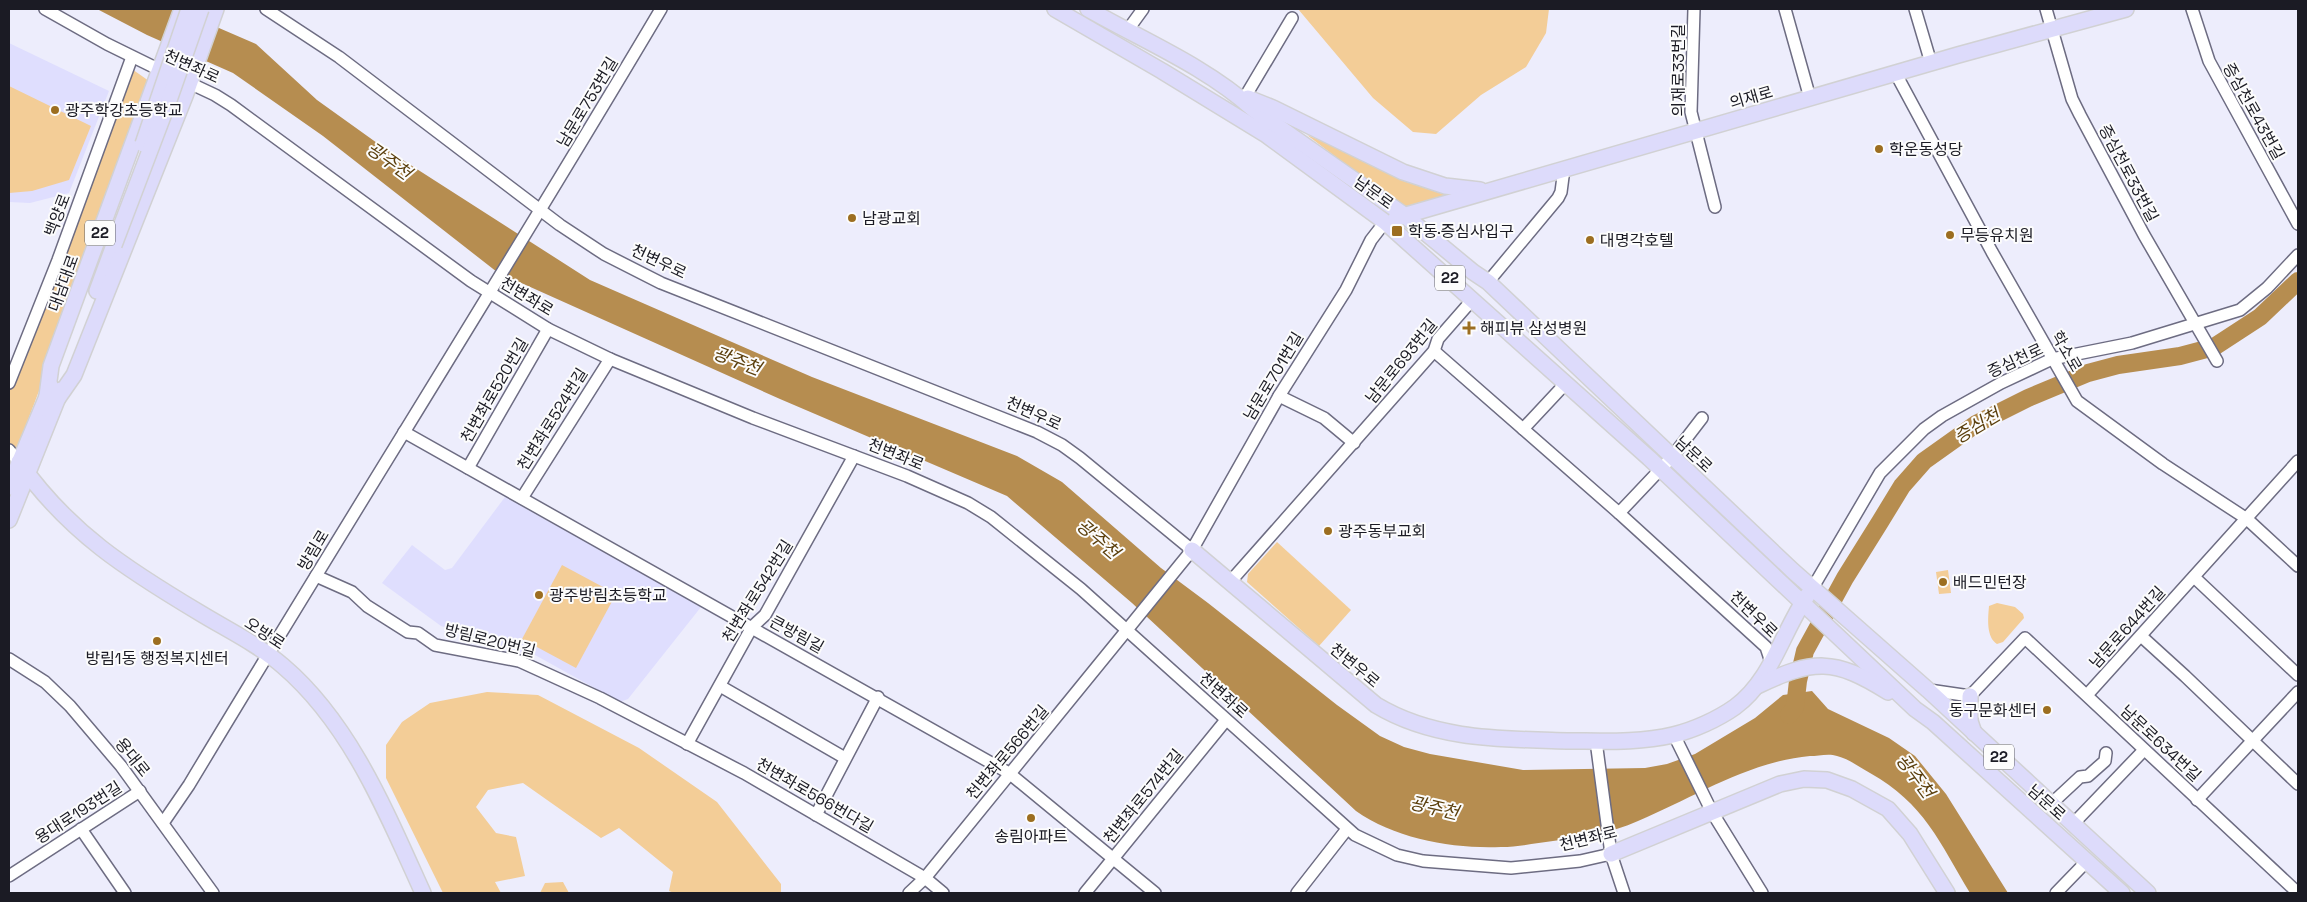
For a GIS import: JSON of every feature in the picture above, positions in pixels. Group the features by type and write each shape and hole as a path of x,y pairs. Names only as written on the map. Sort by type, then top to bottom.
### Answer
{"main road":[{"name":"22","path":"158,70 182,9"},
{"path":"110,243 190,9"},
{"path":"110,243 168,103 201,9"},
{"name":"22","path":"189,82 216,9"},
{"name":"남문로","path":"1055,9 1265,134 1386,222 1660,469 1915,709 1933,722 2122,893"},
{"name":"남문로","path":"1088,9 1174,54 1230,89 1253,109 1404,215 1473,272 1488,282 1812,588 1928,690 2148,893"},
{"name":"의재로","path":"1386,222 1404,215 1931,63 2126,9"},
{"path":"1096,32 1096,28 1099,26 1111,31 1124,29"},
{"name":"대남대로","path":"53,397 51,366 158,70"},
{"name":"대남대로","path":"53,397 74,375 189,82"},
{"path":"1230,89 1403,172 1445,186 1489,191"},
{"name":"대남대로","path":"9,520 24,468 53,397 110,243"},
{"name":"대남대로","path":"9,487 24,468"},
{"name":"오방로","path":"24,468 48,500 73,525 109,555 268,654 312,695 338,727 370,783 423,893"},
{"name":"천변우로","path":"1192,550 1362,695 1397,717 1434,730 1467,736 1504,739 1644,740 1674,735 1718,717 1735,707 1756,686 1772,662 1802,602 1812,588"},
{"path":"1756,686 1786,672 1814,666 1829,666 1852,671 1915,709"},
{"path":"1970,696 1970,721 1974,733"},
{"name":"천변좌로","path":"1610,850 1709,806 1780,784 1814,779 1839,784 1875,800 1895,814 1910,834 1947,893"}],"street":[{"name":"천변좌로","path":"45,9 132,57 189,82 231,105 489,293 548,329 610,358 753,418 854,456 968,503 991,518 1058,570 1347,829 1361,838 1397,854 1423,861 1529,868 1580,861 1610,850"},
{"name":"천변우로","path":"266,9 340,57 541,211 604,254 661,283 1000,416 1053,440 1106,479 1192,550"},
{"name":"남문로753번길","path":"489,293 541,211 661,9"},
{"path":"1124,29 1143,9"},
{"name":"의재로33번길","path":"1694,9 1691,112 1715,206"},
{"path":"1785,9 1810,98"},
{"path":"1915,9 1931,63"},
{"name":"증심천로33번길","path":"2046,9 2072,100 2217,361"},
{"name":"증심천로43번길","path":"2192,9 2209,61 2298,224"},
{"path":"1245,97 1292,18"},
{"name":"백양로","path":"9,383 58,260 132,57"},
{"name":"학소로","path":"1896,74 2052,359 2077,401 2163,464 2247,519 2298,566"},
{"path":"1488,282 1558,198 1562,192 1564,169"},
{"name":"남문로701번길","path":"1127,630 1192,550 1279,396 1346,290 1371,240 1386,222"},
{"name":"증심천로","path":"1812,588 1880,473 1906,445 1942,416 2001,383 2052,359 2132,343 2240,310 2278,278 2298,255"},
{"name":"방림로","path":"163,823 190,785 489,293"},
{"name":"남문로693번길","path":"1230,582 1434,351 1438,339 1473,299"},
{"name":"천변좌로520번길","path":"468,468 548,329"},
{"path":"1434,351 1619,513 1672,457 1702,418"},
{"name":"천변좌로524번길","path":"522,498 610,358"},
{"path":"1523,429 1566,383"},
{"path":"1279,396 1324,418 1354,442"},
{"name":"큰방림길","path":"404,432 1009,772 1155,893"},
{"path":"9,450 24,468"},
{"name":"천변좌로542번길","path":"688,744 752,627 765,615 854,456"},
{"name":"남문로644번길","path":"2088,695 2298,461"},
{"name":"천변우로","path":"1619,513 1766,647 1772,662"},
{"name":"방림로20번길","path":"316,576 352,592 367,606 408,632 418,633 436,644 519,662 538,669 688,744"},
{"path":"2194,577 2298,675"},
{"name":"천변좌로566번길","path":"909,893 925,878 1009,772 1057,718 1127,630"},
{"path":"2141,636 2186,676 2298,784"},
{"path":"1928,690 1970,696 2025,638 2088,695"},
{"name":"용대로","path":"9,660 45,682 60,694 114,757 214,893"},
{"path":"720,686 846,758"},
{"name":"남문로634번길","path":"2088,695 2197,800 2298,692"},
{"path":"816,815 878,697"},
{"name":"천변좌로574번길","path":"1085,893 1226,720"},
{"path":"1674,735 1709,806 1762,893"},
{"path":"1596,741 1610,850 1624,893"},
{"name":"천변좌로566번다길","path":"688,744 744,773 925,878 943,893"},
{"path":"2073,824 2144,750"},
{"name":"남문로","path":"2051,804 2080,777 2088,776 2105,761 2106,753"},
{"name":"용대로193번길","path":"9,876 140,791"},
{"path":"2197,800 2298,893"},
{"path":"81,829 120,892"},
{"path":"1297,893 1347,829"},
{"path":"2056,893 2087,861"}],"shaded area":[{"path":"1298,9 1549,9 1546,33 1526,67 1481,95 1436,134 1413,132 1373,98"},
{"name":"광주학강초등학교","path":"9,43 109,91 69,193 30,203 9,202"},
{"path":"129,67 149,81 83,275 9,470 9,392"},
{"path":"9,86 91,126 69,180 32,191 9,193"},
{"path":"1307,135 1355,154 1471,194 1410,209 1400,206"},
{"name":"광주방림초등학교","path":"505,497 701,607 628,699 620,702 535,655 507,649 441,626 382,583 412,545 445,570 452,568"},
{"path":"1277,542 1351,610 1319,646 1247,582 1248,574"},
{"path":"562,565 616,594 576,668 522,639"},
{"name":"배드민턴장","path":"1948,570 1951,593 1939,594 1936,572"},
{"path":"1997,603 2015,607 2023,614 2024,618 2003,642 1997,644 1993,641 1989,632 1988,621 1989,606"},
{"path":"487,692 538,695 639,748 717,802 781,884 781,893 674,893 669,891 673,872 619,828 601,838 523,783 488,790 476,807 496,833 516,837 525,876 495,882 501,893 443,893 386,778 386,745 402,722 430,703"},
{"path":"563,882 569,893 540,893 545,883"}],"water":[{"name":"광주천","path":"97,9 175,9 256,44 317,100 384,148 590,280 812,377 1017,456 1062,482 1161,568 1337,705 1380,736 1404,747 1430,754 1523,770 1645,768 1667,764 1695,754 1755,718 1783,695 1812,691 1828,709 1889,738 1915,756 1946,794 2008,893 1970,893 1929,825 1904,797 1854,763 1834,755 1810,756 1765,765 1722,782 1628,825 1586,836 1514,846 1483,847 1445,844 1389,829 1356,811 1132,603 1007,496 780,399 497,272 323,136 233,73 147,35"}],"waterway":[{"name":"증심천","path":"1789,715 1795,707 1798,681 1805,651 1845,578 1902,486 1924,461 1976,424 2028,398 2088,373 2118,365 2180,356 2214,347 2260,317 2298,281"}],"place":[{"name":"광주학강초등학교","path":"55,110"},
{"name":"학운동성당","path":"1879,149"},
{"name":"남광교회","path":"852,218"},
{"name":"학동·증심사입구","path":"1397,231"},
{"name":"무등유치원","path":"1950,235"},
{"name":"대명각호텔","path":"1590,240"},
{"name":"해피뷰 삼성병원","path":"1469,328"},
{"name":"광주동부교회","path":"1328,531"},
{"name":"배드민턴장","path":"1943,582"},
{"name":"광주방림초등학교","path":"539,595"},
{"name":"방림1동 행정복지센터","path":"157,641"},
{"name":"동구문화센터","path":"2047,710"},
{"name":"송림아파트","path":"1031,818"}]}
